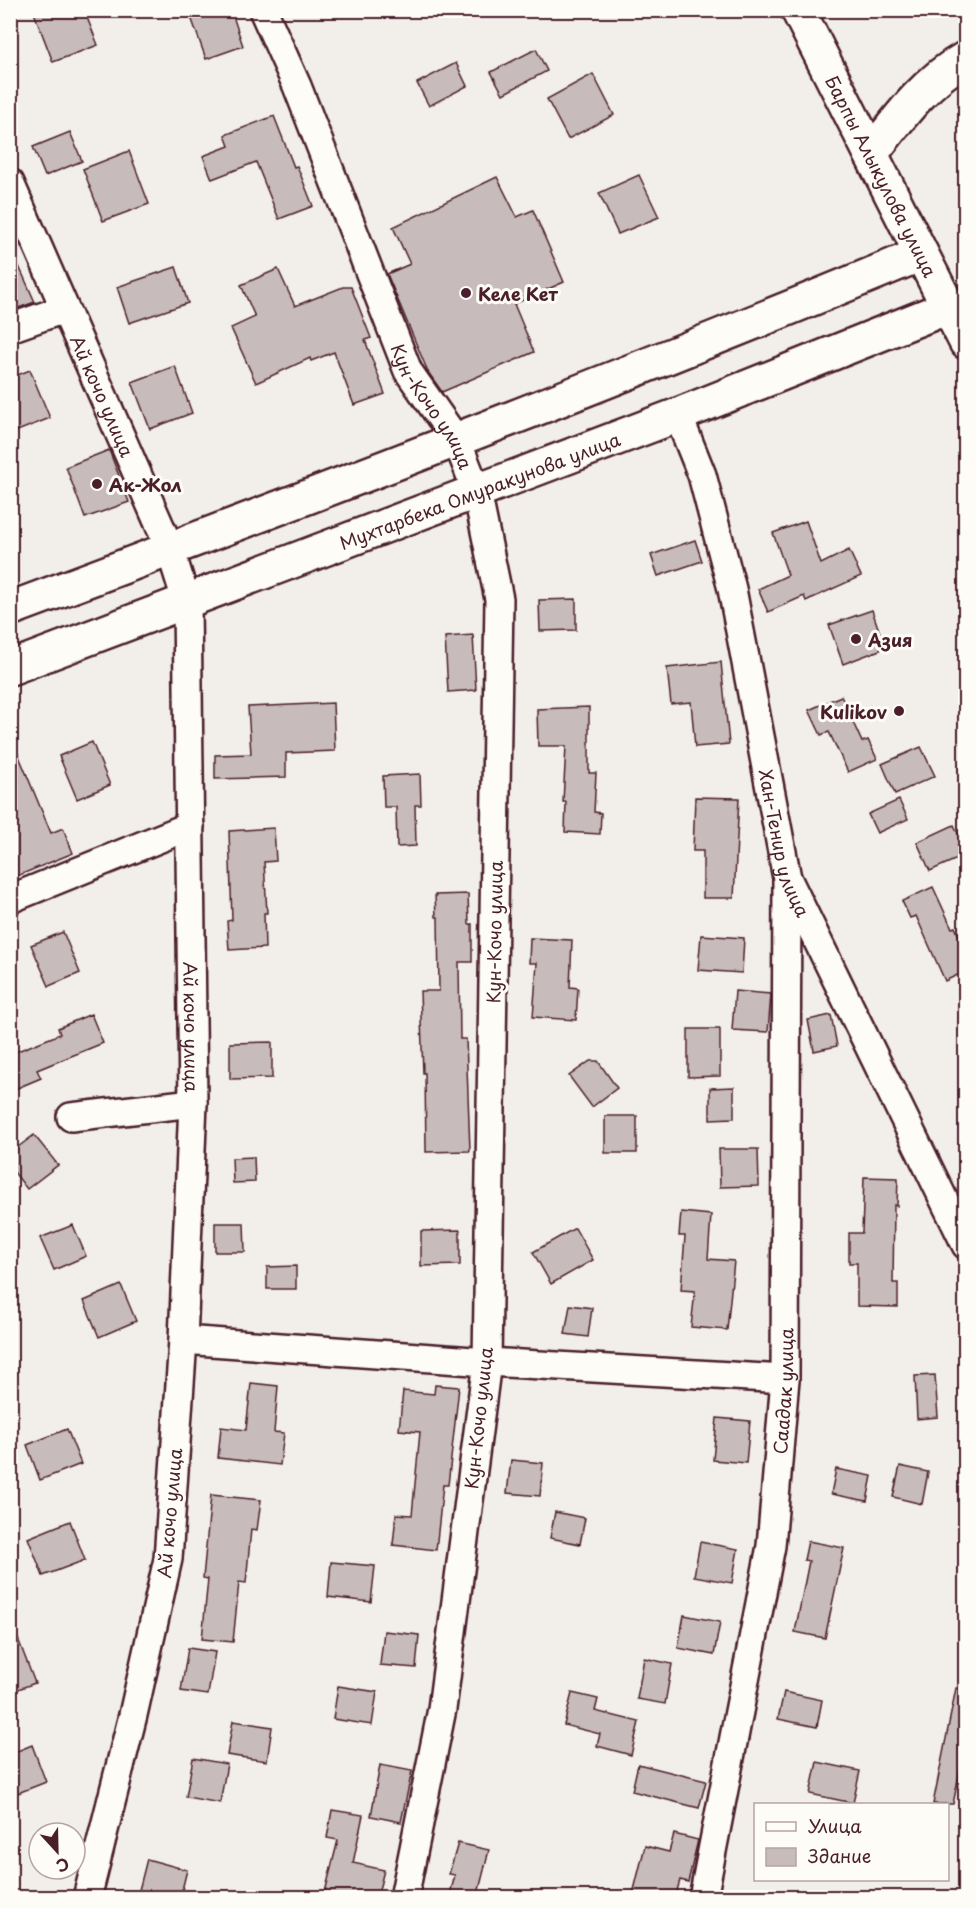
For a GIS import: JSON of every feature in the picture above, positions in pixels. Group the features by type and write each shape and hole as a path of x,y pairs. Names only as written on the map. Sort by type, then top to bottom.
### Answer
{"main road":[{"name":"Барпы Алыкулова улица","path":"798,10 966,342"},
{"path":"871,154 912,101 948,68 966,58"},
{"path":"10,609 457,441 735,331 921,254"},
{"name":"Мухтарбека Омуракунова улица","path":"10,668 187,603 678,415 948,308"}],"street":[{"name":"Кун-Кочо улица","path":"263,10 297,86 408,371 457,441 477,492 499,599 487,1362 442,1709 404,1898"},
{"name":"Ай кочо улица","path":"10,183 171,549 187,603 193,1104 183,1340 168,1558 133,1715 87,1898"},
{"path":"10,328 64,309"},
{"name":"Хан-Тенир улица","path":"678,415 702,475 732,589 787,878 966,1245"},
{"path":"10,899 190,826"},
{"name":"Саадак улица","path":"703,1898 771,1546 784,1379 787,878"},
{"path":"71,1117 193,1104"},
{"path":"183,1340 487,1362 784,1379"}],"building":[{"path":"33,10 84,10 98,45 53,62"},
{"path":"211,10 231,10 243,46 206,59 191,17"},
{"path":"536,49 547,71 503,94 491,72"},
{"path":"456,63 467,86 429,106 417,83"},
{"path":"593,74 614,115 568,139 547,99"},
{"path":"274,116 294,167 297,166 313,206 279,219 256,162 212,179 203,156 229,146 225,135"},
{"path":"70,132 82,161 45,176 33,147"},
{"path":"129,151 149,204 103,221 83,169"},
{"path":"639,175 659,217 618,234 599,193"},
{"name":"Келе Кет","path":"497,177 517,217 533,210 564,282 514,304 534,352 442,392 428,372 387,274 410,264 393,227"},
{"path":"10,246 35,302 10,311"},
{"path":"176,267 188,303 129,323 117,287"},
{"path":"278,269 295,306 343,287 351,287 371,338 365,340 385,394 354,405 334,352 311,361 310,358 256,383 231,328 255,317 241,285"},
{"path":"175,366 192,413 150,429 132,382"},
{"path":"30,370 50,418 10,434 10,378"},
{"name":"Ак-Жол","path":"109,450 129,502 85,518 66,467"},
{"path":"806,521 821,564 849,550 861,576 806,601 804,596 768,612 758,589 788,575 773,533"},
{"path":"695,540 702,561 658,576 651,555"},
{"path":"576,599 576,630 540,631 539,600"},
{"path":"872,610 885,648 843,664 829,625"},
{"path":"473,635 476,690 448,692 445,637"},
{"path":"721,662 729,744 695,747 691,702 671,704 667,668"},
{"path":"841,696 862,742 868,740 877,759 848,772 829,732 821,735 809,710"},
{"path":"333,703 335,751 286,753 286,777 215,779 215,755 251,754 248,707"},
{"path":"589,707 589,773 596,773 594,812 601,813 600,834 565,832 566,802 563,802 566,746 538,746 537,709"},
{"path":"11,737 51,833 63,828 73,853 10,879"},
{"path":"92,742 110,785 77,799 59,756"},
{"path":"921,747 935,776 895,794 882,764"},
{"path":"420,774 421,805 415,805 416,846 397,847 396,807 384,807 383,776"},
{"path":"695,797 739,798 734,898 703,898 703,851 693,851"},
{"path":"899,800 908,819 877,833 868,814"},
{"path":"954,825 966,850 966,855 930,871 917,842"},
{"path":"274,828 276,861 264,862 267,913 264,913 265,948 229,950 227,921 232,920 229,831"},
{"path":"933,887 952,928 955,927 966,951 966,971 945,981 916,916 910,918 902,901"},
{"path":"468,894 469,924 472,924 472,962 459,962 460,1039 466,1039 470,1151 426,1152 425,1073 423,1073 420,991 439,991 438,917 436,917 435,895"},
{"path":"63,932 80,973 49,986 31,945"},
{"path":"701,935 744,938 742,973 698,970"},
{"path":"530,938 572,940 570,987 578,988 576,1020 533,1017 537,963 529,963"},
{"path":"735,991 771,994 768,1032 732,1030"},
{"path":"91,1014 103,1043 37,1070 41,1078 10,1091 10,1054 60,1034 58,1028"},
{"path":"831,1015 837,1046 814,1051 808,1020"},
{"path":"688,1029 720,1029 720,1076 688,1077"},
{"path":"272,1042 272,1078 230,1079 230,1043"},
{"path":"590,1061 598,1061 617,1088 592,1107 569,1076"},
{"path":"734,1087 734,1118 710,1119 710,1088"},
{"path":"605,1116 637,1116 637,1153 605,1153"},
{"path":"34,1135 58,1165 27,1189 10,1167 10,1153"},
{"path":"719,1149 758,1149 759,1186 720,1187"},
{"path":"254,1157 255,1182 233,1183 232,1158"},
{"path":"864,1177 898,1178 897,1206 894,1205 893,1283 898,1283 898,1307 857,1306 857,1263 849,1263 849,1233 862,1233"},
{"path":"681,1212 711,1215 708,1259 734,1261 727,1330 691,1327 695,1291 681,1290 685,1236 679,1236"},
{"path":"215,1223 244,1223 245,1252 215,1252"},
{"path":"73,1225 86,1256 54,1270 40,1238"},
{"path":"575,1228 593,1260 551,1284 533,1252"},
{"path":"460,1230 460,1265 421,1266 421,1231"},
{"path":"296,1266 296,1289 267,1289 267,1267"},
{"path":"121,1285 136,1321 99,1337 84,1301"},
{"path":"570,1305 592,1308 588,1337 565,1334"},
{"path":"935,1375 938,1417 917,1419 915,1376"},
{"path":"251,1383 278,1386 274,1432 284,1433 280,1465 218,1458 221,1427 246,1430"},
{"path":"435,1385 459,1387 448,1485 443,1485 436,1550 393,1545 396,1514 412,1515 420,1432 399,1430 403,1391 434,1394"},
{"path":"717,1418 750,1421 746,1463 713,1460"},
{"path":"67,1429 81,1464 40,1480 27,1445"},
{"path":"511,1460 543,1463 540,1496 507,1493"},
{"path":"900,1466 928,1472 922,1504 893,1497"},
{"path":"836,1469 872,1476 867,1501 831,1494"},
{"path":"211,1495 261,1500 257,1530 251,1529 246,1583 239,1582 233,1642 202,1639 208,1579 203,1578"},
{"path":"555,1512 585,1518 580,1544 550,1538"},
{"path":"70,1521 85,1560 43,1576 28,1538"},
{"path":"808,1541 844,1548 825,1638 795,1632 809,1561 804,1560"},
{"path":"700,1542 738,1549 732,1583 694,1576"},
{"path":"331,1562 375,1566 371,1602 328,1597"},
{"path":"684,1615 720,1622 714,1655 678,1648"},
{"path":"12,1623 35,1683 10,1692 10,1624"},
{"path":"384,1631 419,1635 416,1668 380,1665"},
{"path":"188,1648 215,1652 208,1695 181,1691"},
{"path":"644,1658 672,1664 665,1704 637,1699"},
{"path":"338,1686 377,1692 372,1725 333,1719"},
{"path":"956,1688 966,1689 966,1766 961,1765 953,1804 933,1803"},
{"path":"784,1692 822,1700 817,1727 778,1719"},
{"path":"572,1693 598,1699 595,1711 639,1722 631,1755 597,1746 600,1734 564,1725"},
{"path":"233,1721 272,1727 267,1761 227,1755"},
{"path":"32,1745 46,1782 18,1793 10,1772 10,1754"},
{"path":"193,1758 227,1764 220,1803 186,1797"},
{"path":"817,1762 860,1771 853,1803 810,1794"},
{"path":"638,1764 706,1781 699,1808 632,1791"},
{"path":"380,1765 412,1771 401,1822 371,1816"},
{"path":"332,1810 363,1815 353,1863 384,1870 377,1898 344,1898 325,1892 338,1840 327,1838"},
{"path":"674,1834 698,1840 688,1882 680,1880 675,1898 632,1898 645,1846 669,1852"},
{"path":"458,1843 489,1850 477,1898 449,1898 455,1875 449,1874"},
{"path":"147,1859 187,1870 180,1898 137,1898"}],"place":[{"name":"Келе Кет","path":"466,293"},
{"name":"Ак-Жол","path":"97,484"},
{"name":"Азия","path":"856,639"},
{"name":"Kulikov","path":"899,711"}]}
